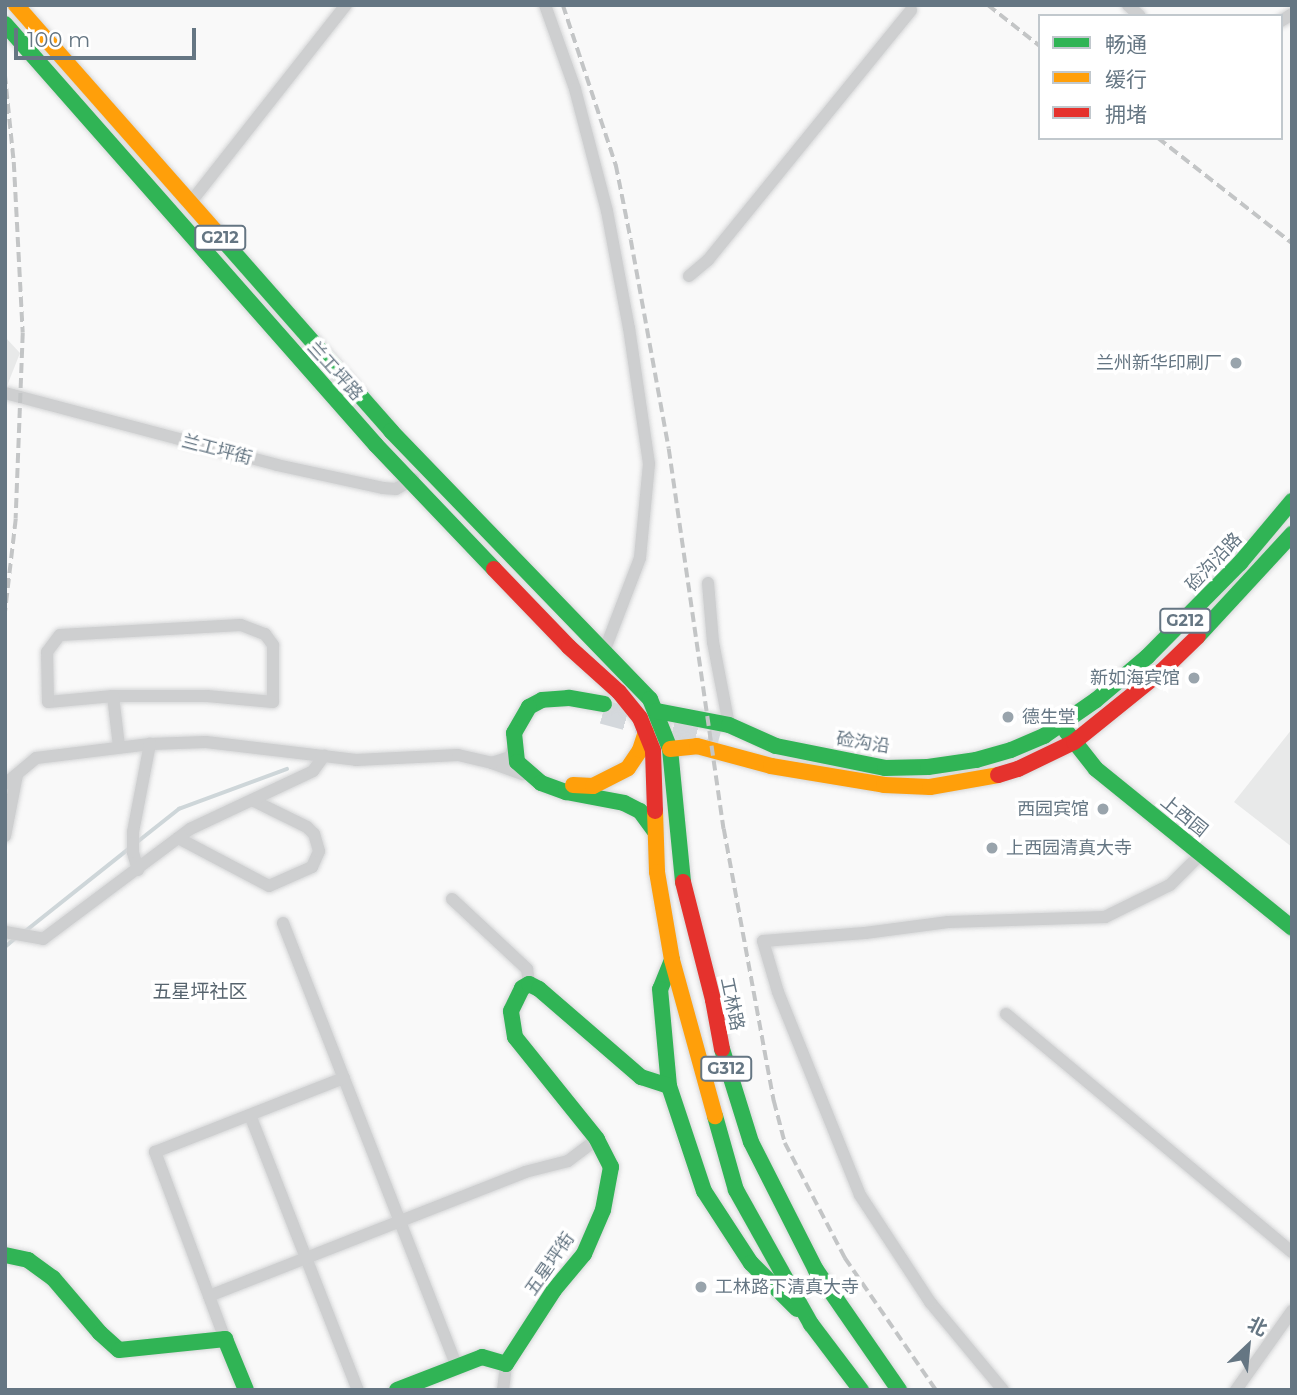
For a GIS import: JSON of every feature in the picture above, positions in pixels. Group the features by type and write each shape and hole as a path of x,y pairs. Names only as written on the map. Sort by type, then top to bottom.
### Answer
{"main road":[{"name":"兰工坪路","path":"16,5 426,468 604,652 657,711"},
{"name":"兰工坪路","path":"5,24 409,482 569,647 619,692 646,732"},
{"name":"硷沟沿路","path":"1061,724 1096,700 1196,610 1292,501"},
{"name":"G212","path":"670,749 697,746 771,766 930,787 981,780 1018,769 1074,742 1162,671 1210,624 1292,534"},
{"path":"646,732 640,750 628,768 593,786 566,784 531,767 524,754 523,742 533,715 544,707 569,705 604,708 569,698 542,699 529,707 519,720 513,747 517,762 530,777 566,792 624,803 640,811 654,830"},
{"path":"657,711 699,719 722,733 846,778"},
{"name":"工林路","path":"657,711 670,749 683,886 713,1000 724,1062 751,1142 816,1270 899,1390"},
{"path":"697,746 691,734 699,719"},
{"name":"上西园","path":"1061,724 1096,769 1292,928"},
{"name":"硷沟沿","path":"722,733 885,768 928,767 976,760 1011,750 1044,736 1061,724"},
{"name":"G312","path":"646,732 653,751 657,872 673,960 736,1190 811,1324 861,1390"},
{"path":"673,960 660,989 669,1086 705,1192 751,1263 811,1324"},
{"path":"529,984 539,989 641,1077 669,1086"},
{"name":"五星坪街","path":"506,1364 554,1290 584,1254 603,1210 611,1167 597,1139 515,1037 511,1011 522,988 529,984"},
{"path":"5,1255 28,1260 53,1278 100,1333 119,1350 225,1339 246,1390"},
{"path":"397,1390 482,1357 506,1364"}],"street":[{"path":"190,203 346,5"},
{"path":"545,5 575,89 607,211 629,328 649,464 640,558 604,652"},
{"path":"689,276 708,260 911,10"},
{"name":"兰工坪街","path":"5,393 277,466 396,489 409,482"},
{"path":"409,482 426,468"},
{"path":"708,583 722,733"},
{"path":"241,625 265,634 273,645 273,702 207,695 113,696 48,702 47,652 54,639 60,635 241,625"},
{"path":"113,696 119,746"},
{"path":"5,784 36,758 119,746 206,742 356,760 458,755 492,763 530,777"},
{"path":"138,870 133,852 133,832 150,744"},
{"path":"492,763 510,757 513,747"},
{"path":"9,932 43,939 190,829 313,771 324,757"},
{"path":"5,836 17,775"},
{"path":"178,838 269,886 312,867 318,851 314,834 307,827 252,800"},
{"path":"1003,1390 930,1302 860,1195 778,992 763,940 865,933 948,922 1105,917 1170,885 1201,854"},
{"path":"452,899 527,969 529,984"},
{"path":"283,923 457,1367"},
{"path":"1006,1014 1292,1252"},
{"path":"225,1339 155,1152 344,1079"},
{"path":"250,1115 358,1390"},
{"path":"209,1296 526,1172 568,1161 597,1139"},
{"path":"1236,1390 1292,1311"},
{"name":"五星坪街","path":"503,1390 506,1364"}],"shaded area":[{"path":"5,337 20,353 5,391"},
{"path":"1292,729 1292,847 1234,802"}],"waterway":[{"path":"136,843 179,809 287,769"},
{"path":"23,933 130,848"},
{"path":"5,947 17,937"}],"tunnel":[{"path":"603,712 718,743"}],"railway":[{"path":"563,5 616,165 631,240 669,449 724,829 774,1101 785,1143 845,1258 936,1390"},
{"path":"988,5 1038,44"},
{"path":"5,74 14,162 23,333 16,519 5,614"},
{"path":"1161,140 1292,243"}],"traffic: fast":[{"path":"5,24 376,445 494,569"},
{"path":"222,239 391,431 650,699 670,749 683,882"},
{"path":"657,711 729,725 776,746 885,768 928,767 976,760 1011,750 1044,736 1096,700 1148,656 1240,563 1292,501"},
{"path":"1198,636 1292,534"},
{"path":"604,704 569,698 542,700 529,707 514,733 517,762 541,783 566,792 624,803 640,811 654,830"},
{"path":"1066,731 1096,769 1292,928"},
{"path":"672,960 660,989 669,1086 704,1191 751,1263 797,1309"},
{"path":"397,1390 482,1357 506,1364 554,1290 584,1254 603,1210 611,1167 597,1139 515,1037 511,1011 522,988 529,984 539,989 641,1077 669,1086"},
{"path":"722,1049 751,1142 816,1270 899,1390"},
{"path":"715,1116 736,1190 811,1324 861,1390"},
{"path":"5,1255 28,1260 53,1278 100,1333 119,1350 225,1339 246,1390"}],"traffic: slow":[{"path":"16,5 222,239"},
{"path":"573,785 593,786 628,768 640,750 646,732"},
{"path":"670,749 697,746 771,766 884,785 930,787 998,775"},
{"path":"655,811 657,872 672,960 715,1116"}],"traffic: jam":[{"path":"494,569 569,647 619,692 640,718 653,751 655,811"},
{"path":"998,775 1018,769 1074,742 1162,671 1198,636"},
{"path":"683,882 713,1000 722,1049"}],"place":[{"name":"兰州新华印刷厂","path":"1236,363"},
{"name":"新如海宾馆","path":"1194,678"},
{"name":"德生堂","path":"1008,717"},
{"name":"西园宾馆","path":"1103,809"},
{"name":"上西园清真大寺","path":"992,848"},
{"name":"工林路下清真大寺","path":"701,1287"}],"district":[{"name":"五星坪社区","path":"200,992"}]}
